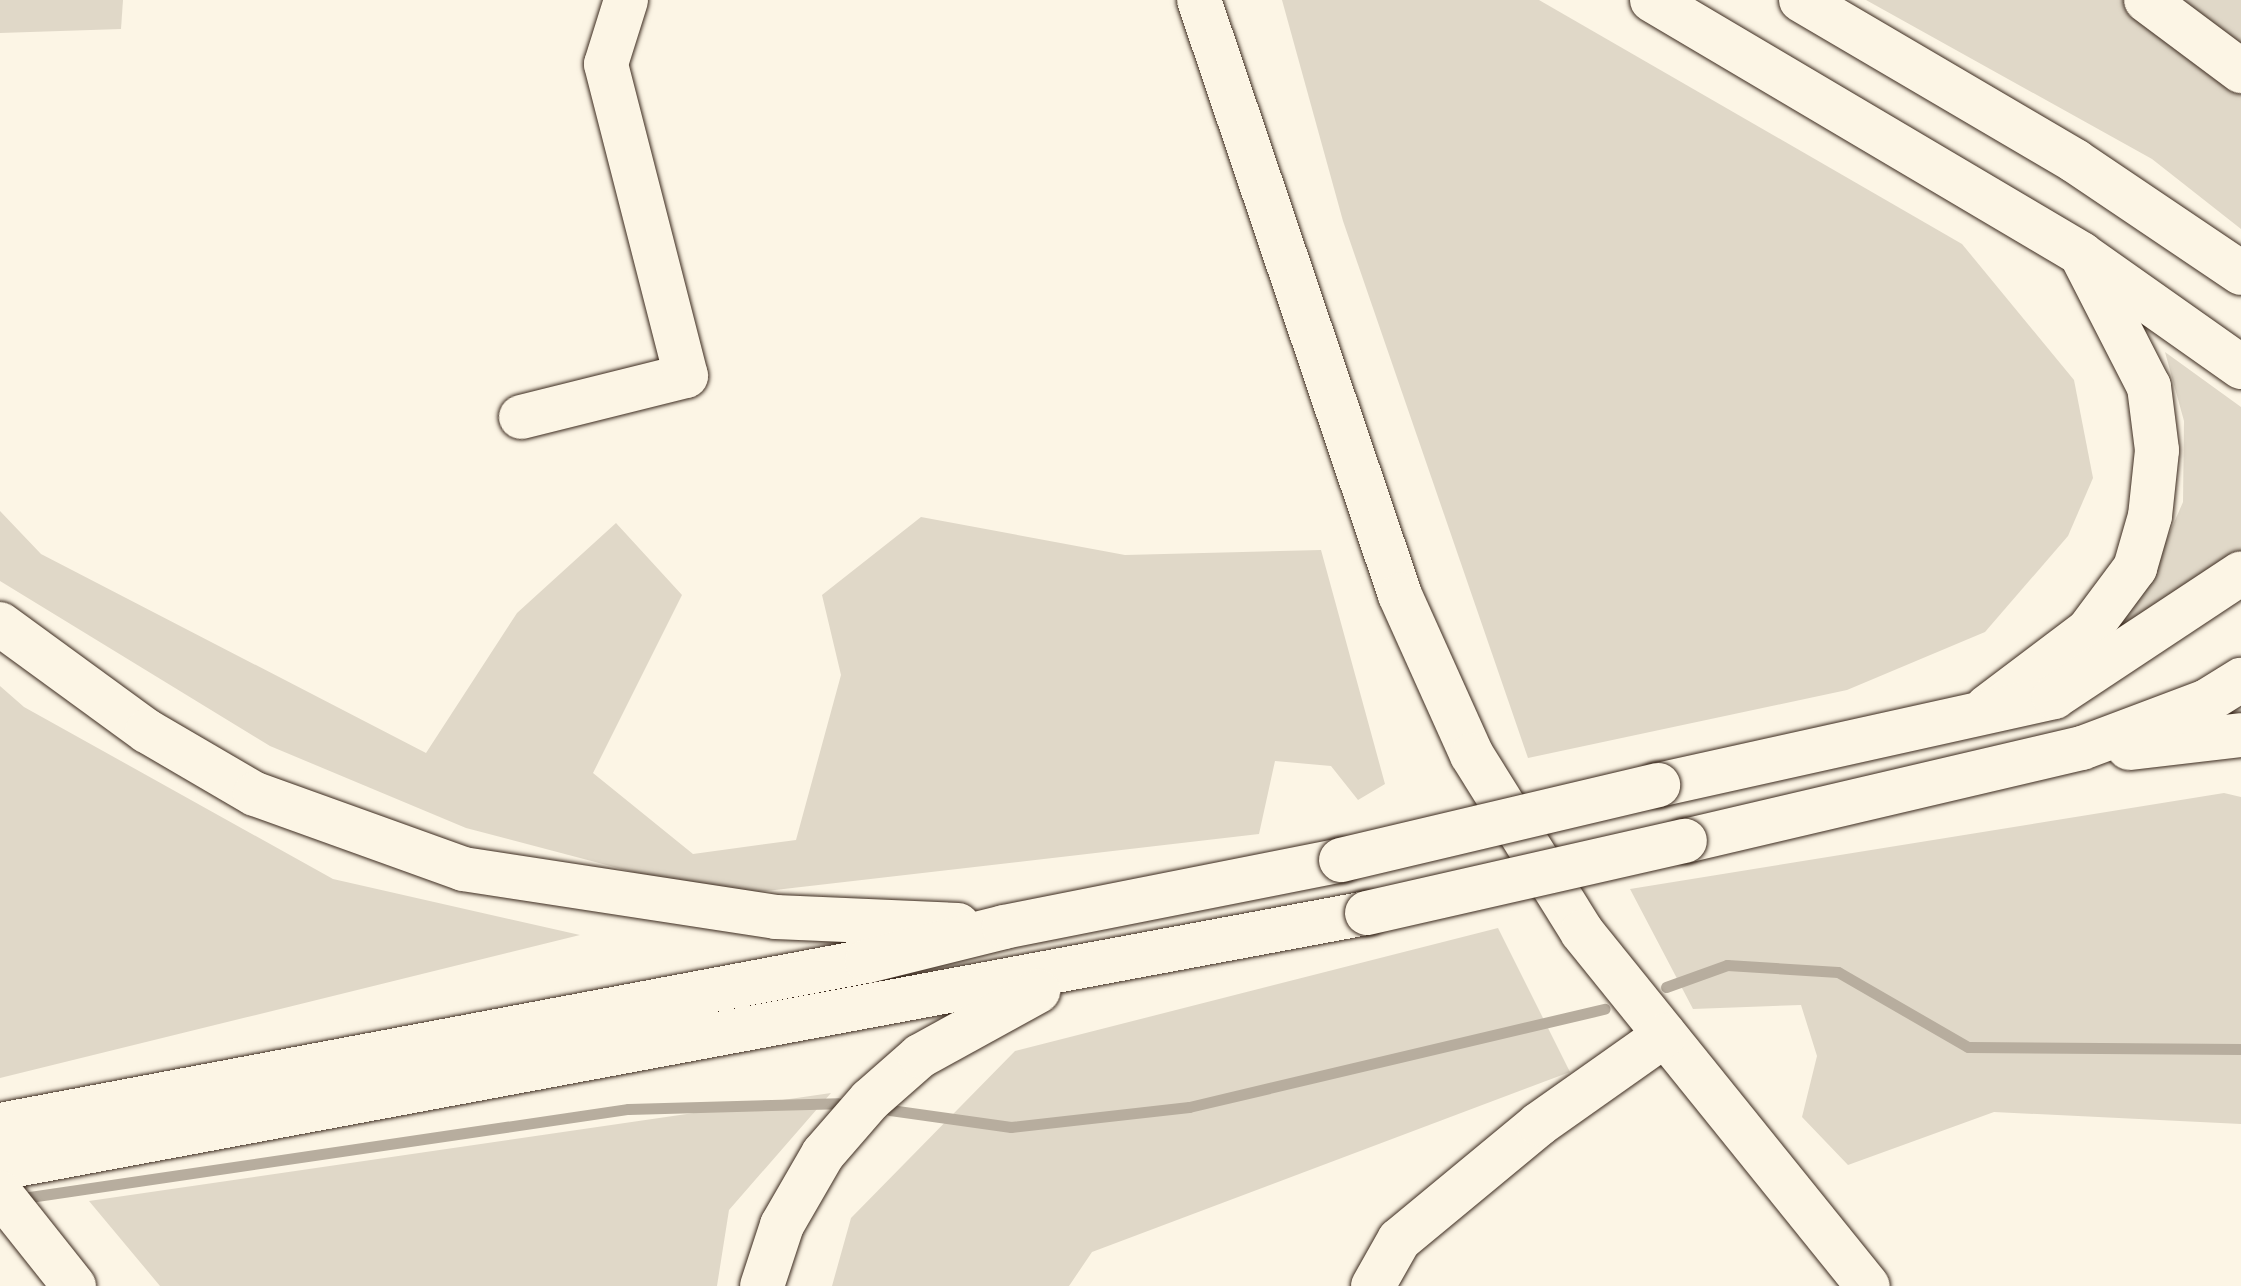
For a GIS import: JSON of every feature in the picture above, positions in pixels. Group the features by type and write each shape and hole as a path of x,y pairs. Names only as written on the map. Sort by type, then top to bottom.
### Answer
{"main road":[{"path":"521,417 686,376 606,64 626,0"},
{"path":"1652,0 2081,254 2241,367"},
{"path":"1801,0 2075,161 2241,273"},
{"path":"2146,0 2241,71"},
{"path":"1203,3 1400,595 1472,755 1582,932 1868,1286"},
{"path":"1972,718 2088,631 2135,568 2150,516 2157,450 2149,387 2081,254"},
{"path":"0,1125 867,961 1004,927 1341,860 1658,785 1972,718 2054,697 2241,573"},
{"path":"0,624 147,731 255,794 463,869 776,917 1004,927"},
{"path":"0,1168 1367,913 2082,748 2207,701 2241,680"},
{"path":"2082,748 2241,735"},
{"path":"762,1286 782,1225 823,1154 870,1100 920,1056 1001,1007 1111,962"},
{"path":"1373,1286 1399,1240 1539,1124 1665,1035"},
{"path":"0,1193 74,1286"}],"shaded area":[{"path":"0,0 123,0 121,29 0,33"},
{"path":"1282,0 1539,0 1962,244 2074,380 2093,478 2068,536 1985,632 1847,690 1528,758 1343,221"},
{"path":"1866,0 2241,0 2241,229 2152,159"},
{"path":"2165,352 2241,407 2241,551 2083,661 2144,592 2183,502 2184,421"},
{"path":"0,511 41,554 426,753 517,613 616,523 682,595 593,773 693,854 796,840 841,675 822,595 921,517 1125,555 1321,550 1385,784 1358,800 1331,766 1275,761 1259,834 724,896 466,828 270,746 0,581"},
{"path":"0,686 24,707 333,879 580,935 0,1078"},
{"path":"2224,793 2241,797 2241,1124 1994,1112 1848,1165 1802,1117 1817,1056 1801,1005 1693,1009 1630,889"},
{"path":"1498,928 1570,1072 1092,1252 1069,1286 832,1286 851,1218 1015,1051"},
{"path":"831,1093 729,1210 717,1286 160,1286 89,1201"}],"waterway":[{"path":"1666,987 1727,965 1838,972 1968,1047 2241,1049"},
{"path":"890,1110 1011,1127 1189,1107 1605,1009"},
{"path":"16,1199 628,1109 838,1103"}]}
